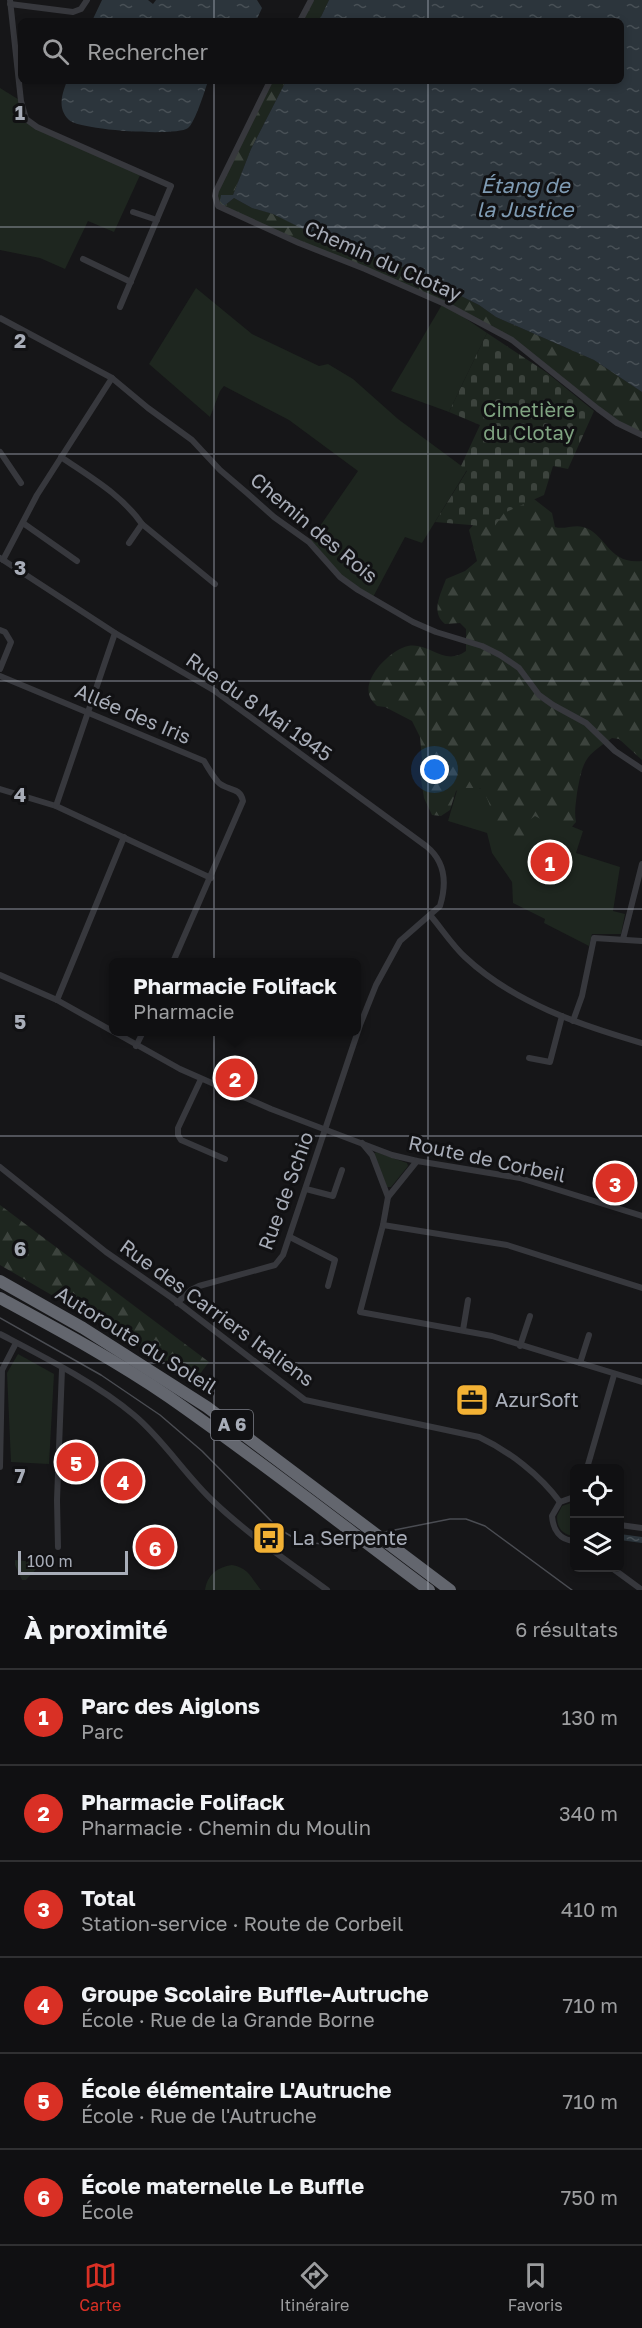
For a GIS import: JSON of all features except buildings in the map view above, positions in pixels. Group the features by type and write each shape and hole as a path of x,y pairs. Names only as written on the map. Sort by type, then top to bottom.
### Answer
{"highway":[{"name":"Autoroute du Soleil","path":"0,1281 83,1328 207,1407 450,1590"},
{"name":"Autoroute du Soleil","path":"0,1298 79,1342 167,1396 267,1466 429,1590"}],"street":[{"path":"18,74 10,2 73,12 81,9 87,0"},
{"path":"302,18 311,0"},
{"path":"19,84 26,119 37,127 171,186 120,307"},
{"name":"Chemin du Clotay","path":"269,84 216,191 218,206 445,304 512,340 617,423 642,435"},
{"path":"133,212 157,220"},
{"path":"83,259 130,282"},
{"name":"Chemin des Rois","path":"0,318 112,378 192,440 220,470 274,517 309,542 340,577 413,622 436,632 482,646 519,668 539,695 586,723 615,751 642,769"},
{"path":"2,559 37,495 112,378"},
{"path":"0,452 21,483"},
{"path":"61,457 126,503 142,524 215,584"},
{"path":"23,523 77,561"},
{"path":"129,543 142,524"},
{"name":"Rue du 8 Mai 1945","path":"2,559 115,633 215,691 433,851 442,864 444,881 441,906 430,915"},
{"path":"0,630 9,636 11,642 0,669"},
{"path":"56,806 115,633"},
{"name":"Allée des Iris","path":"0,676 204,761 219,784 239,791 243,801 211,878"},
{"path":"0,789 56,806 211,878 176,958"},
{"path":"57,1000 124,837"},
{"path":"623,939 642,864"},
{"path":"430,915 458,950 476,967 510,990 573,1021 642,1043"},
{"name":"Rue de Schio","path":"361,1022 376,985 400,941 430,915"},
{"path":"573,1021 582,996 594,938 642,941"},
{"name":"Route de Corbeil","path":"0,975 57,1000 109,1030"},
{"path":"529,1058 550,1062 562,1016"},
{"name":"Route de Corbeil","path":"119,1036 201,1079 271,1109 362,1143 417,1161 520,1178 642,1216"},
{"path":"136,1046 141,1036"},
{"name":"Rue de Schio","path":"177,1303 199,1286 275,1265 283,1256 357,1036"},
{"path":"201,1079 178,1130 178,1137 225,1159"},
{"path":"362,1143 372,1155 388,1197"},
{"path":"417,1161 388,1197 360,1312 492,1336 615,1375 642,1381"},
{"name":"Rue des Carriers Italiens","path":"0,1167 106,1252 305,1400 479,1437 498,1446 518,1461 560,1502"},
{"path":"306,1189 333,1196 342,1170"},
{"path":"383,1225 507,1245 642,1288"},
{"path":"290,1237 335,1260 328,1286"},
{"path":"463,1330 468,1300"},
{"path":"520,1346 530,1316"},
{"path":"0,1334 62,1369 132,1413 155,1434 194,1482 215,1503 327,1590"},
{"path":"580,1364 590,1335"},
{"path":"0,1467 2,1370 16,1343"},
{"path":"58,1547 57,1500 62,1369"},
{"path":"588,1464 615,1375"},
{"path":"570,1498 560,1502 555,1508 552,1524 561,1537 570,1540"},
{"path":"624,1526 642,1528"},
{"path":"617,1572 642,1590"}],"green space":[{"path":"311,0 329,0 320,18 302,18"},
{"path":"269,84 284,84 251,149 233,195 224,206 234,198 252,208 274,214 319,237 407,269 479,305 496,317 594,360 642,392 642,435 617,423 512,340 453,309 222,209 216,191"},
{"path":"0,88 21,101 26,119 37,127 141,173 114,232 88,221 65,269 40,258 0,250"},
{"path":"196,288 252,334 319,366 328,364 353,379 398,419 467,470 422,543 405,537 372,599 340,577 309,542 358,471 289,420 224,386 210,417 149,364"},
{"path":"443,303 487,333 449,412 391,391"},
{"name":"Cimetière du Clotay","path":"487,333 546,372 594,411 568,469 553,466 544,495 504,513 494,527 435,522 467,471 461,466 480,425 449,412"},
{"path":"534,499 552,513 555,527 576,526 591,530 614,554 631,561 642,561 642,760 619,739 612,738 590,755 583,766 577,793 576,822 569,830 564,831 535,816 528,821 525,836 512,844 505,839 496,826 489,803 480,788 461,788 456,791 450,810 441,816 432,815 424,798 420,773 422,759 420,737 412,721 385,707 377,706 370,698 369,687 371,679 381,664 402,648 423,647 451,656 466,651 466,629 460,623 445,624 438,614 438,603 446,579 465,571 477,561 469,530 493,501"},
{"path":"460,780 583,831 576,853 620,867 613,911 625,914 621,934 592,934 589,946 544,923 545,919 513,903 512,882 492,853 487,833 448,821"},
{"path":"376,1152 407,1163 408,1166 391,1187 387,1187 374,1154"},
{"path":"0,1205 209,1362 196,1379 0,1265"},
{"path":"18,1354 54,1374 49,1464 11,1462 7,1373"},
{"path":"570,1503 570,1535 561,1530 558,1524 557,1516 562,1506"},
{"path":"15,1560 35,1562 38,1567 26,1580 22,1580"},
{"path":"232,1565 246,1571 261,1590 205,1590 208,1580 214,1573"}],"water":[{"path":"102,0 148,0 153,4 156,0 257,0 262,8 257,18 93,18"},
{"name":"Étang de la Justice","path":"329,0 642,0 642,392 594,360 496,317 479,305 407,269 319,237 234,198 224,206 220,201 221,195 233,195 251,149 284,84 624,84 624,18 320,18"},
{"path":"66,84 207,84 191,125 180,131 148,132 76,124 69,120 63,111 62,96"},
{"path":"624,1535 642,1537 642,1543 624,1541"}],"tram line":[{"path":"0,1318 101,1375 160,1415 202,1451 279,1529 301,1542 324,1544 450,1519 466,1519 485,1526 572,1590"}],"place":[{"name":"Parc des Aiglons","path":"550,862"},
{"name":"Pharmacie Folifack","path":"235,1078"},
{"name":"Total","path":"615,1183"},
{"name":"AzurSoft","path":"472,1400"},
{"name":"École élémentaire L'Autruche","path":"76,1462"},
{"name":"Groupe Scolaire Buffle-Autruche","path":"123,1481"},
{"name":"La Serpente","path":"269,1538"},
{"name":"École maternelle Le Buffle","path":"155,1547"}]}
